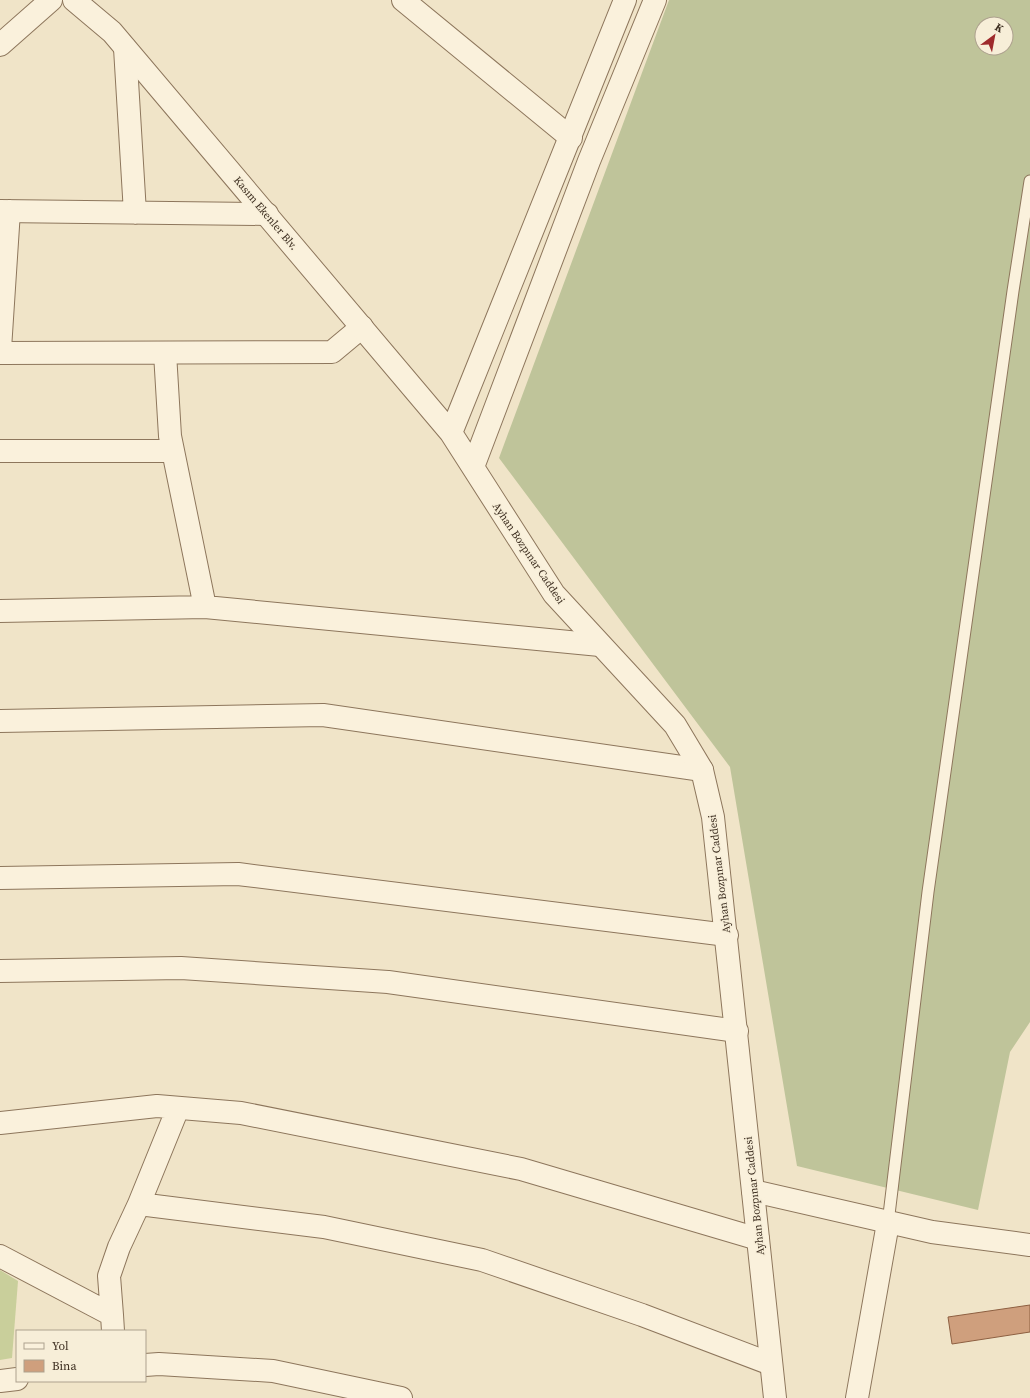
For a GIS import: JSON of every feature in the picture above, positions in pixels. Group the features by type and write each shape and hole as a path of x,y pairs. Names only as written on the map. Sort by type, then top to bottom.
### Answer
{"street":[{"path":"0,46 52,0"},
{"path":"403,0 571,138"},
{"path":"451,433 626,0"},
{"path":"473,467 589,162 655,0"},
{"name":"Kasım Ekenler Blv.","path":"85,4 112,32 451,433"},
{"path":"125,48 135,213"},
{"path":"0,349 4,211 267,214"},
{"path":"0,353 332,352 362,327"},
{"path":"165,353 170,436 205,607"},
{"name":"Ayhan Bozpınar Caddesi","path":"451,433 554,594 675,725 702,770 713,817 727,935 775,1398"},
{"path":"0,451 173,451"},
{"path":"0,611 205,607 600,645"},
{"path":"0,721 323,715 702,770"},
{"path":"0,878 238,874 727,935"},
{"path":"0,972 181,968 388,982 737,1031"},
{"path":"0,1123 157,1106 241,1113 521,1168 758,1239"},
{"path":"112,1323 109,1276 119,1247 139,1204 178,1108"},
{"path":"753,1191 932,1232 1030,1245"},
{"path":"139,1204 324,1227 482,1260 642,1315 771,1364"},
{"path":"857,1398 888,1223"},
{"path":"0,1256 112,1323"},
{"path":"146,1365 159,1364 273,1371 401,1398"},
{"path":"0,1381 16,1379"}],"lane":[{"path":"888,1223 928,892 1013,291 1030,182"}],"green space":[{"path":"669,0 1030,0 1030,1022 1010,1052 978,1210 797,1166 730,767 499,458"},
{"path":"0,1270 18,1281 12,1358 0,1360"}],"building":[{"path":"1030,1305 1030,1332 952,1344 948,1317"}]}
